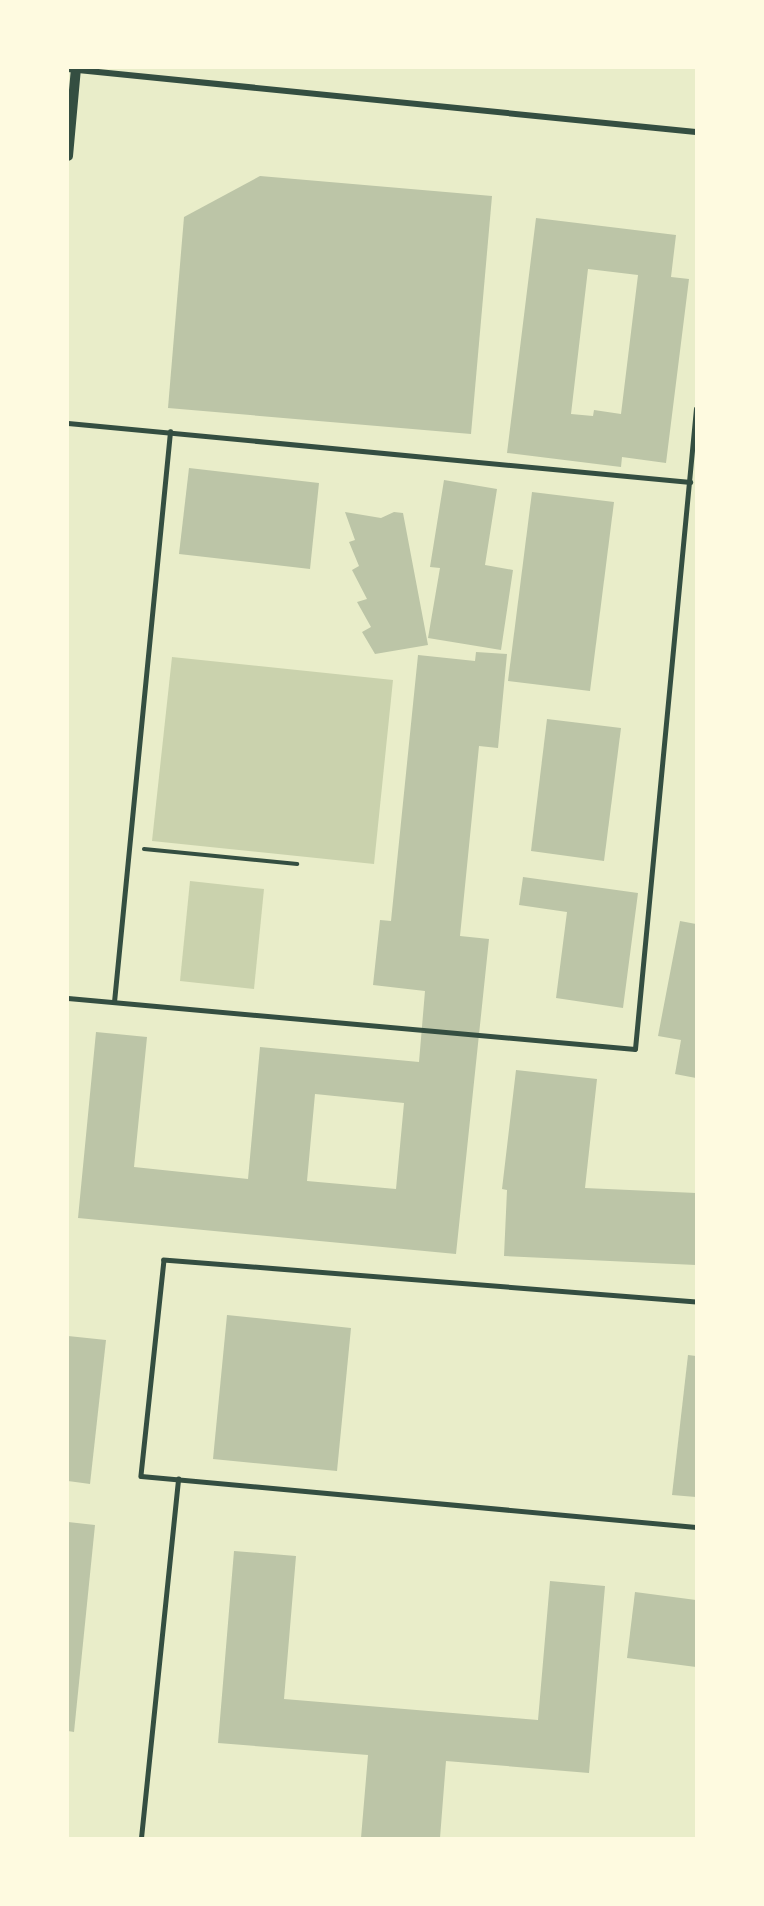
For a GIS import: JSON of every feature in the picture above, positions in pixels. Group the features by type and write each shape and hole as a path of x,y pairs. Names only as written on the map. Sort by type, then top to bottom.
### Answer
{"street":[{"path":"68,156 73,69 696,132"}],"lane":[{"path":"68,998 635,1049 696,409"},
{"path":"68,423 690,482"},
{"path":"114,1002 170,432"},
{"path":"696,1302 164,1260 141,1476 696,1527"},
{"path":"141,1839 178,1479"}],"path":[{"path":"128,848 297,864"}],"green space":[{"path":"172,657 393,680 374,864 152,841"},
{"path":"190,881 264,889 254,989 180,981"}],"building":[{"path":"260,176 492,196 471,434 168,408 184,217"},
{"path":"536,218 676,235 671,277 689,279 666,463 622,457 621,467 507,453","holes":["588,269 638,275 621,414 594,410 593,416 571,414"]},
{"path":"189,468 319,483 310,569 179,554"},
{"path":"444,480 497,489 485,565 513,570 501,650 428,638 440,568 430,567"},
{"path":"532,492 614,502 590,691 508,681"},
{"path":"345,512 381,518 394,512 403,513 428,645 375,654 362,632 371,627 357,602 367,599 352,570 359,566 349,542 355,540"},
{"path":"476,652 507,654 498,748 479,746 460,936 489,939 456,1254 78,1218 96,1032 147,1037 134,1167 248,1179 260,1047 419,1062 425,991 373,985 380,920 391,921 418,655 475,661","holes":["315,1094 404,1103 396,1189 307,1181"]},
{"path":"547,719 621,728 604,861 531,851"},
{"path":"523,877 638,893 623,1008 556,998 567,912 519,905"},
{"path":"680,921 696,924 696,1078 675,1074 681,1040 658,1036"},
{"path":"516,1070 597,1079 585,1188 696,1193 696,1265 504,1256 507,1190 502,1189"},
{"path":"227,1315 351,1328 337,1471 213,1459"},
{"path":"68,1336 106,1340 90,1484 68,1481"},
{"path":"688,1355 696,1356 696,1497 672,1495"},
{"path":"68,1522 95,1525 74,1732 68,1731"},
{"path":"234,1551 296,1556 284,1699 538,1720 550,1581 605,1586 589,1773 446,1761 440,1838 361,1838 368,1755 218,1743"},
{"path":"635,1592 696,1600 696,1667 627,1658"}]}
